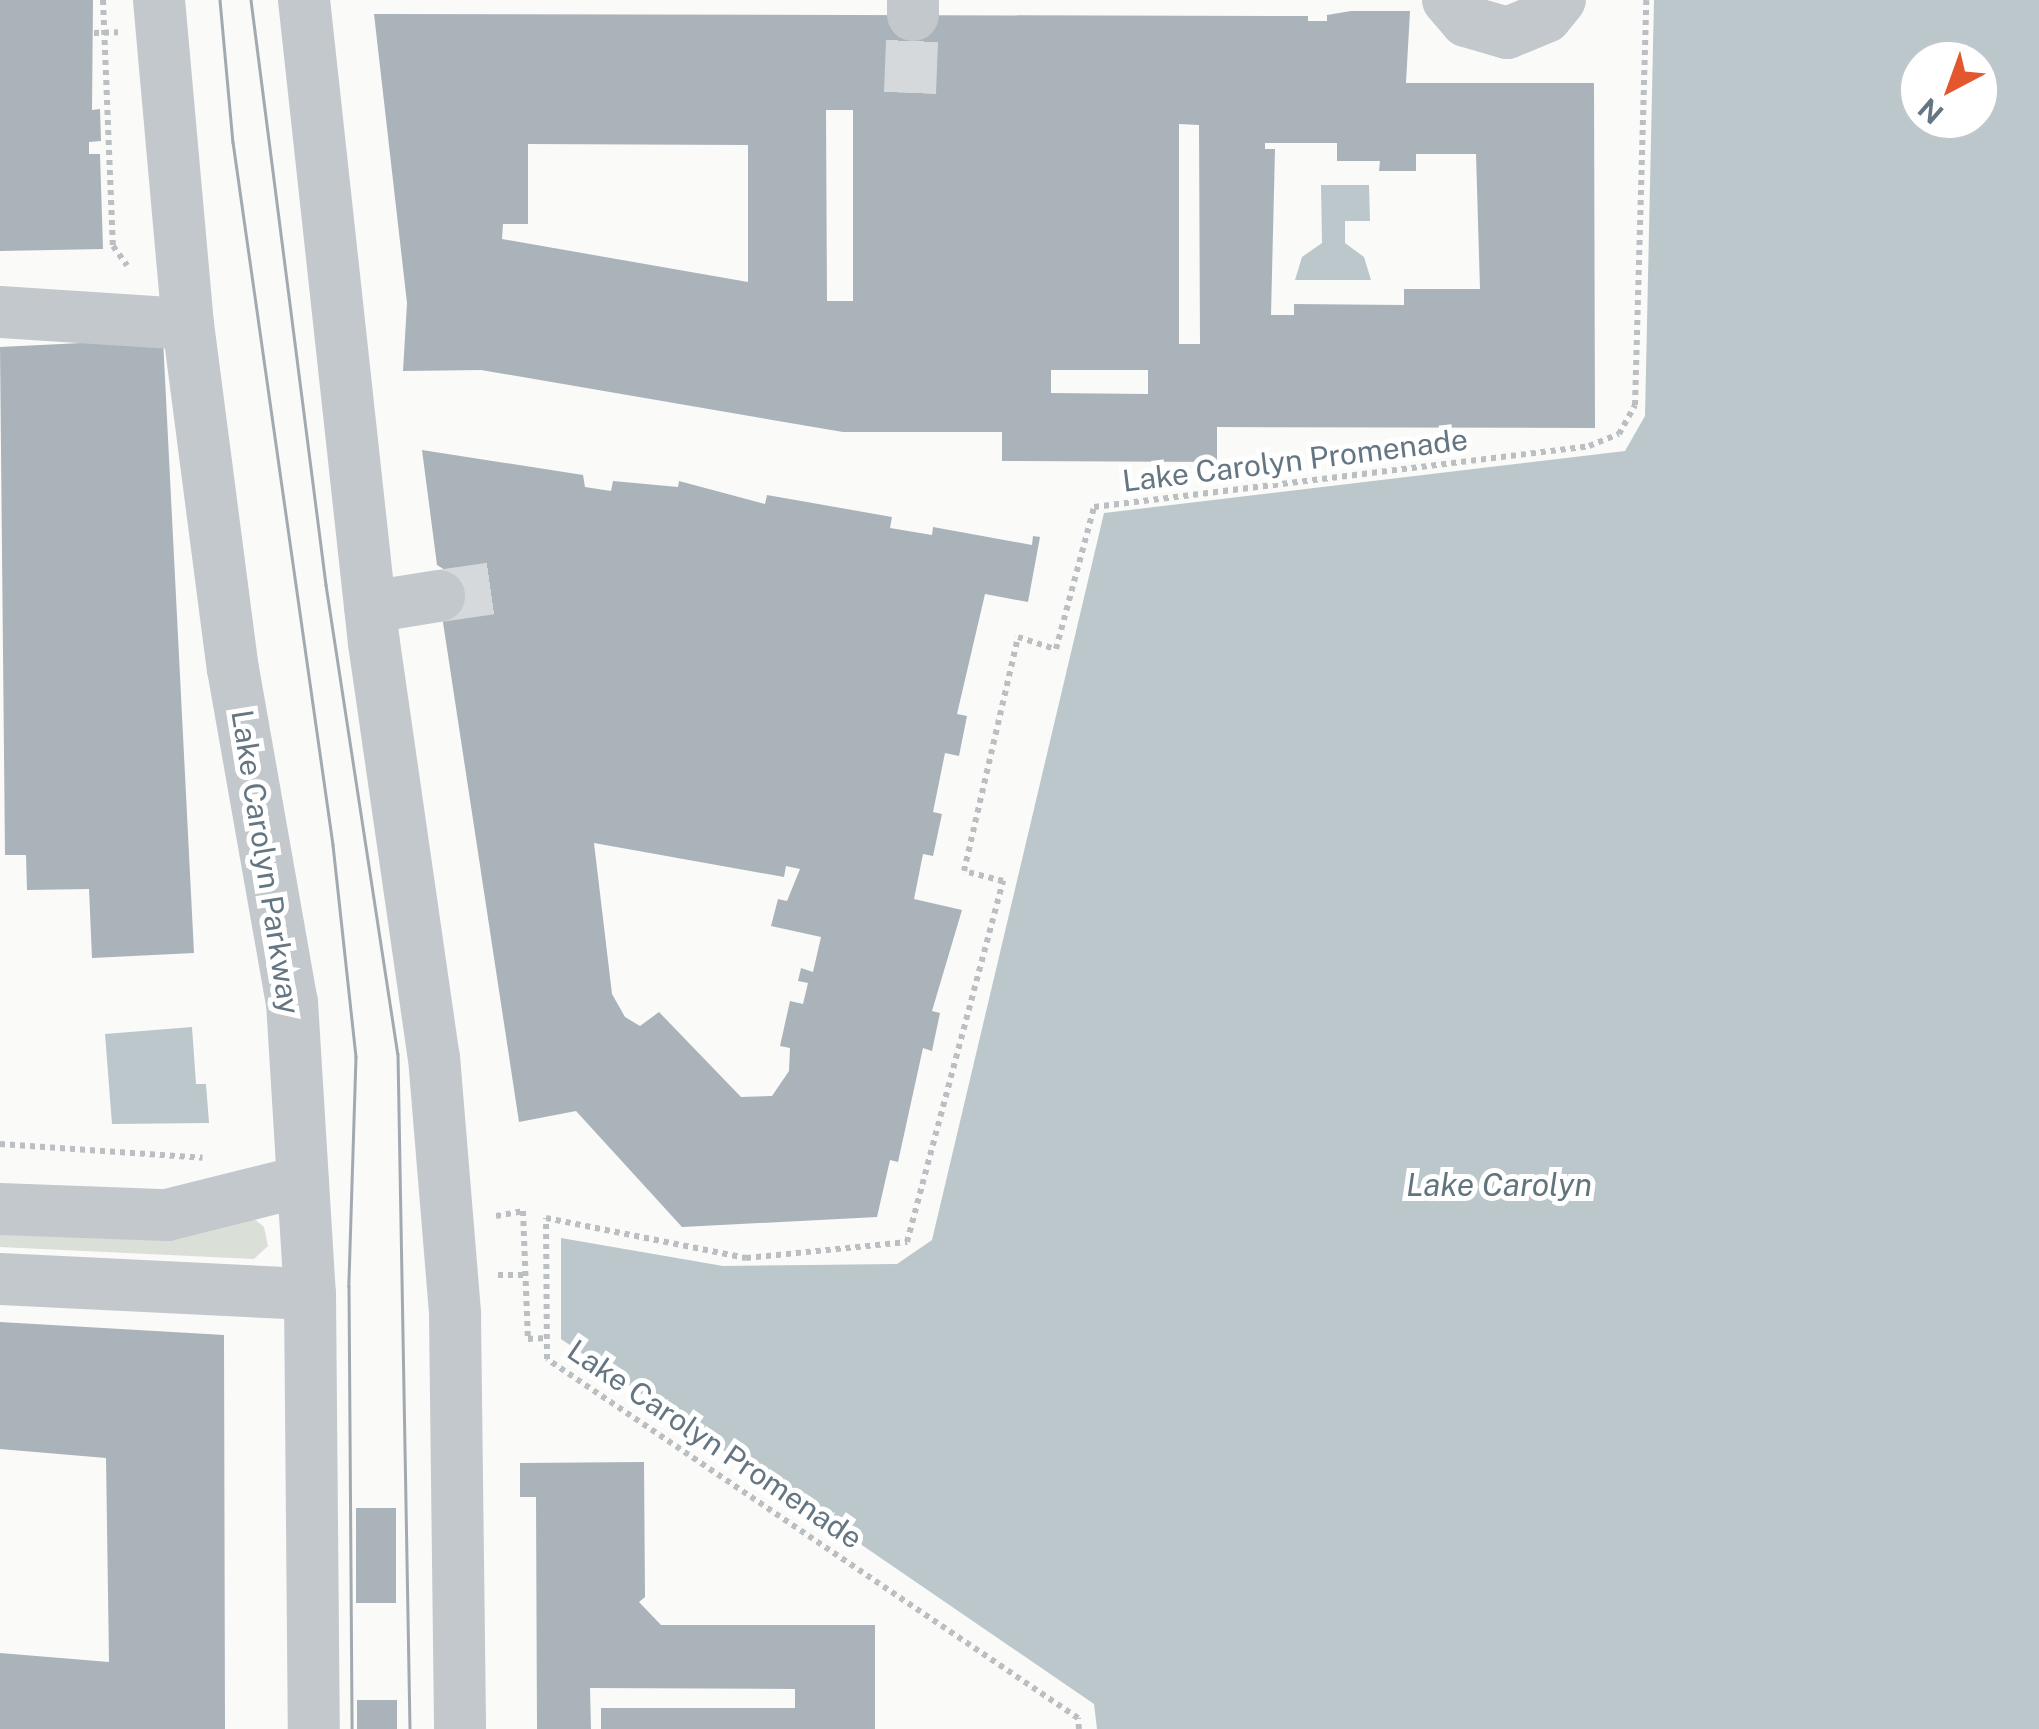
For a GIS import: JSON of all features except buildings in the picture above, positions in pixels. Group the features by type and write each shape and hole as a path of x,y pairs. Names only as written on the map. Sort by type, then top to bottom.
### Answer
{"street":[{"path":"304,0 370,608 434,1057 455,1316 460,1729"},
{"path":"1448,0 1466,21 1507,32 1546,17 1560,0"},
{"name":"Lake Carolyn Parkway","path":"141,16 188,324 233,669 292,1002 310,1294 314,1729"},
{"path":"0,312 188,324"},
{"path":"370,608 439,596"},
{"path":"0,1209 167,1215 303,1181"},
{"path":"0,1278 310,1294"}],"path":[{"path":"103,0 113,246 127,264"},
{"name":"Lake Carolyn Promenade","path":"1079,1729 1078,1718 547,1359 546,1218 746,1258 906,1242 1003,881 964,871 1018,637 1056,649 1094,507 1590,446 1606,443 1630,421 1646,0"},
{"path":"94,33 141,16"},
{"path":"0,1144 222,1159"},
{"path":"496,1228 496,1212 523,1211 528,1338 547,1338"},
{"path":"498,1260 499,1292"},
{"path":"498,1276 526,1275"}],"shaded area":[{"path":"253,1218 264,1227 268,1246 254,1259 0,1247 0,1230"}],"water":[{"name":"Lake Carolyn","path":"1654,0 2039,0 2039,1729 1097,1729 1094,1704 561,1339 561,1238 723,1266 897,1264 932,1240 1104,513 1625,451 1645,416"},
{"path":"1321,185 1369,185 1370,221 1345,221 1345,243 1364,257 1371,280 1295,280 1302,257 1322,243"},
{"path":"192,1027 196,1084 206,1084 209,1123 112,1124 105,1034"}],"tunnel":[{"path":"910,93 913,15"},
{"path":"439,596 508,586"}],"tram line":[{"path":"220,0 233,142 333,845 356,1057 349,1286 352,1729"},
{"path":"251,0 326,585 398,1054 410,1729"}]}
